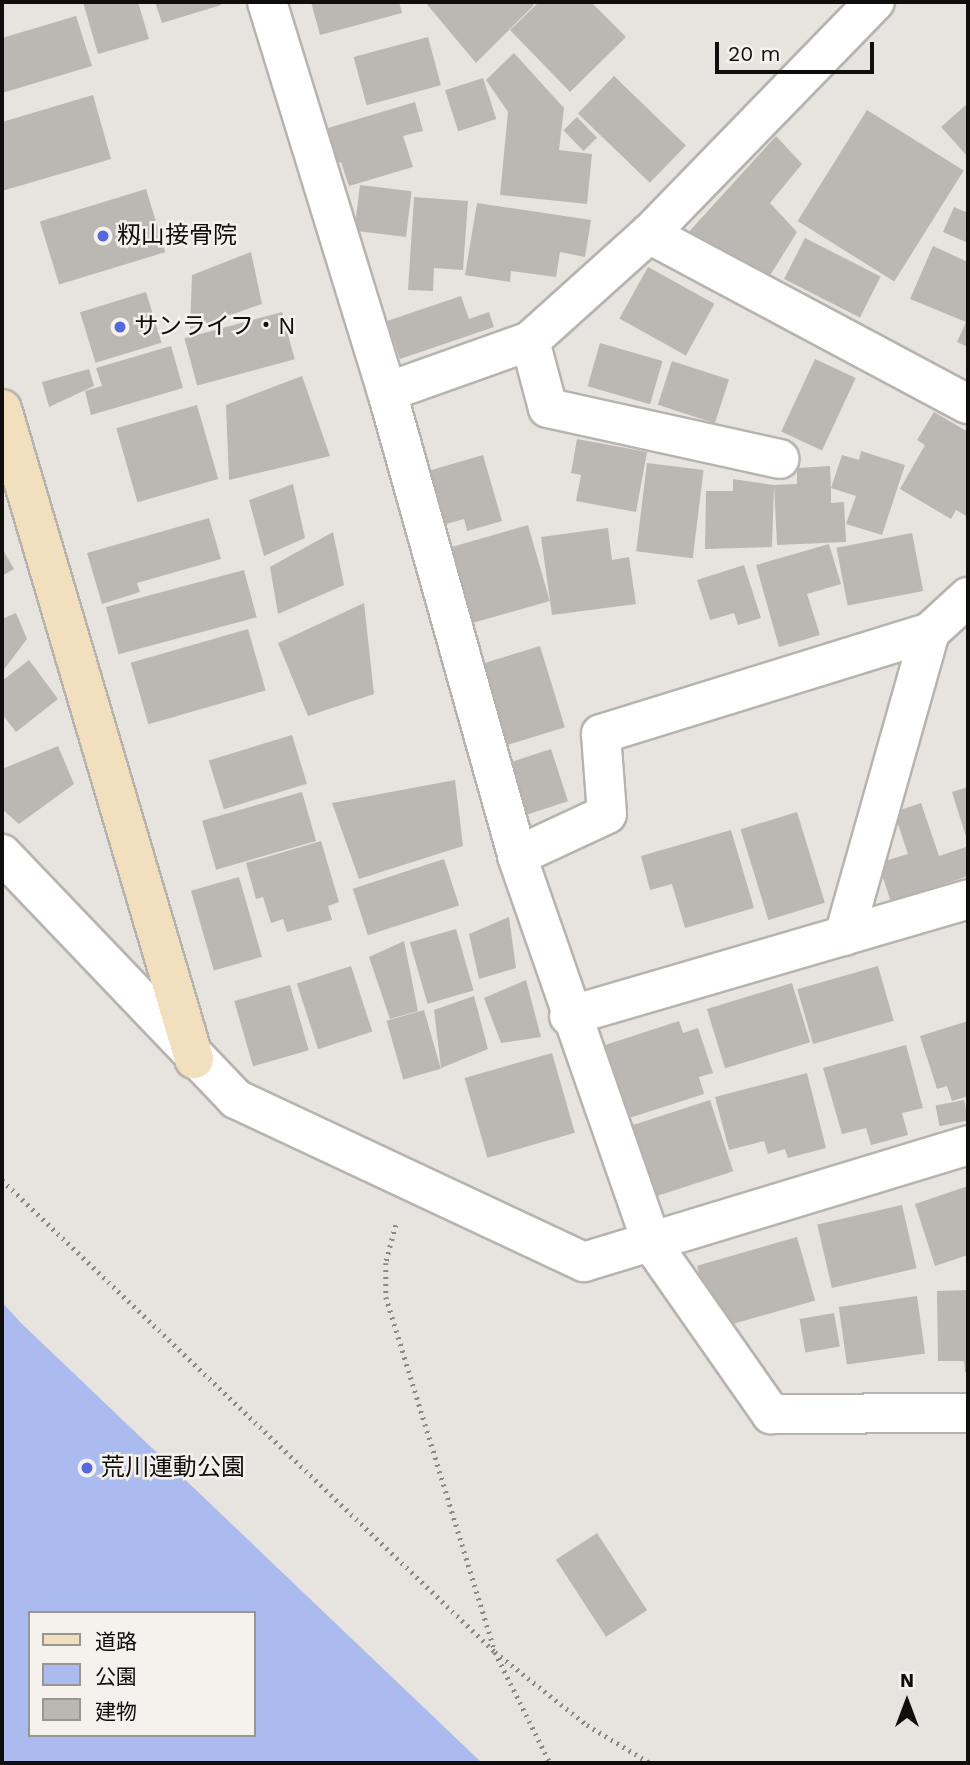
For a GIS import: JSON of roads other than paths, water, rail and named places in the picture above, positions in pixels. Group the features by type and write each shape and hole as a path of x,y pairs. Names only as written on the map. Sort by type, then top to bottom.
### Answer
{"street":[{"path":"267,2 387,392 517,856 569,1016 652,1244 771,1414 968,1413"},
{"path":"387,392 530,341 649,234 875,2"},
{"path":"649,234 968,404"},
{"path":"530,341 548,408 779,459"},
{"path":"2,409 194,1059"},
{"path":"517,856 607,814 601,734 930,632 968,597"},
{"path":"844,936 930,632"},
{"path":"2,854 194,1059 236,1099 584,1262 652,1244 968,1145"},
{"path":"569,1016 968,899"}],"place":[{"name":"籾山接骨院","path":"103,236"},
{"name":"サンライフ・N","path":"120,327"},
{"name":"荒川運動公園","path":"87,1468"}]}
